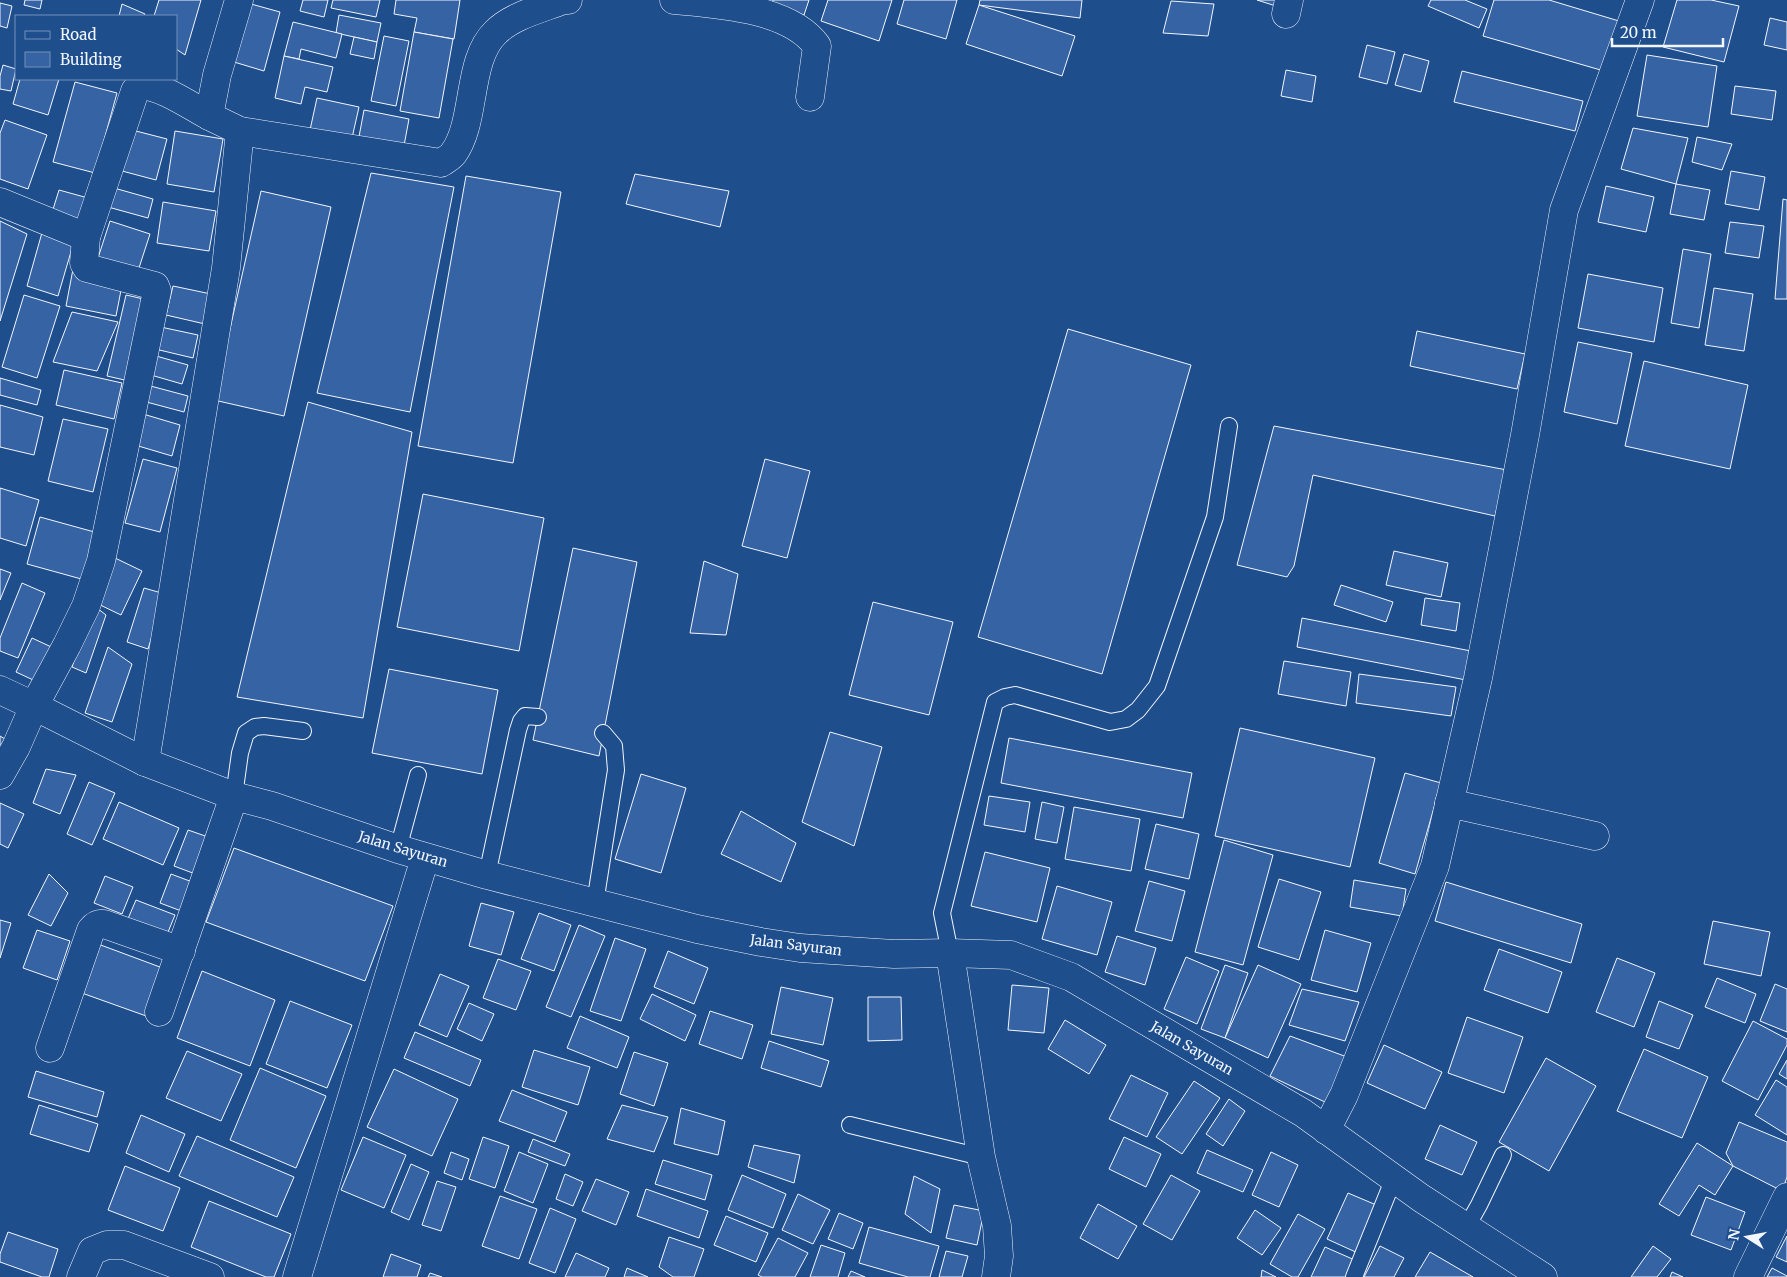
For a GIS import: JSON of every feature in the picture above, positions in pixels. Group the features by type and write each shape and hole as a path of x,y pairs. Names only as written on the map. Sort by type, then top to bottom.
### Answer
{"street":[{"path":"209,116 217,75 238,0"},
{"path":"0,775 16,747 34,706 86,606 101,561 157,291 155,286 87,268 84,263 86,237 135,91 140,85 150,86 240,131 441,163 453,154 463,134 482,48 496,32 510,22 561,1 568,0"},
{"path":"674,0 713,3 778,17 804,32 811,37 817,46 810,97"},
{"path":"1326,1130 1344,1096 1435,866 1482,659 1525,435 1564,210 1640,0"},
{"path":"145,762 226,268 240,131"},
{"path":"0,202 86,237"},
{"name":"Jalan Sayuran","path":"0,690 145,762 234,796 272,806 425,858 487,875 697,929 761,942 800,948 894,954 1011,955 1045,966 1071,977 1303,1113 1466,1228 1543,1277"},
{"path":"159,1012 234,796"},
{"path":"1449,802 1595,836"},
{"path":"297,1277 425,858"},
{"path":"50,1048 91,930 95,925 104,924 180,951"},
{"path":"950,953 981,1157 997,1226 999,1256 996,1277"},
{"path":"1748,1277 1787,1197"},
{"path":"81,1277 92,1250 107,1245 124,1245 210,1277"}],"lane":[{"path":"950,953 942,913 995,702 1015,695 1110,722 1126,718 1138,710 1157,686 1214,517 1229,426"},
{"path":"487,875 521,721 526,716 538,717"},
{"path":"234,796 240,753 246,733 255,727 264,726 303,731"},
{"path":"595,903 616,770 614,746 603,733"},
{"path":"398,849 418,776"},
{"path":"850,1125 981,1157"},
{"path":"1466,1228 1503,1155"},
{"path":"1354,1277 1394,1178"}],"building":[{"path":"25,0 42,0 40,9 24,5"},
{"path":"159,0 201,0 185,55 178,50 178,15 154,15"},
{"path":"303,0 328,0 324,17 300,11"},
{"path":"333,0 380,0 376,17 331,8"},
{"path":"396,0 460,0 454,39 414,32 417,18 394,14"},
{"path":"773,0 809,0 804,15 771,5"},
{"path":"828,0 892,0 879,41 821,21"},
{"path":"904,0 957,0 946,39 897,24"},
{"path":"980,0 1082,0 1080,18 979,5"},
{"path":"1257,0 1281,0 1279,7"},
{"path":"1431,0 1465,0 1487,9 1479,28 1428,6"},
{"path":"1494,0 1549,0 1619,21 1604,71 1483,36"},
{"path":"1677,0 1711,0 1739,6 1724,62 1663,47"},
{"path":"1171,1 1214,4 1208,36 1163,33"},
{"path":"0,3 12,6 7,28 0,26"},
{"path":"122,4 145,14 144,15 119,15"},
{"path":"251,4 280,12 264,71 234,62"},
{"path":"979,5 1075,36 1062,76 966,44"},
{"path":"339,15 381,23 377,42 336,33"},
{"path":"1770,18 1787,22 1787,50 1764,45"},
{"path":"293,22 342,34 336,58 301,49 299,59 284,56"},
{"path":"414,32 453,39 439,118 400,111"},
{"path":"384,36 409,41 396,106 371,101"},
{"path":"354,37 377,42 374,59 350,54"},
{"path":"1367,45 1395,52 1387,84 1359,77"},
{"path":"1404,54 1429,61 1421,92 1395,85"},
{"path":"1647,55 1717,66 1708,127 1637,116"},
{"path":"284,56 333,67 327,92 305,87 301,104 275,98"},
{"path":"3,65 15,69 11,91 0,89 0,76"},
{"path":"1286,70 1316,76 1312,102 1281,96"},
{"path":"1462,71 1583,101 1575,131 1454,102"},
{"path":"20,80 59,80 48,115 13,104"},
{"path":"75,82 117,93 95,173 53,162"},
{"path":"1735,86 1776,91 1772,120 1731,114"},
{"path":"317,98 359,107 352,138 310,130"},
{"path":"364,110 409,119 403,151 358,142"},
{"path":"5,120 47,135 28,189 0,179 0,133"},
{"path":"1633,128 1688,138 1676,184 1621,169"},
{"path":"132,130 167,139 156,180 122,171"},
{"path":"175,131 223,139 214,192 167,184"},
{"path":"1697,137 1732,144 1722,170 1692,162"},
{"path":"1731,171 1765,177 1759,210 1725,204"},
{"path":"371,173 454,187 410,412 317,393"},
{"path":"635,174 729,191 720,227 626,204"},
{"path":"466,176 561,192 513,463 418,446"},
{"path":"1676,184 1710,190 1704,220 1670,214"},
{"path":"1606,186 1654,197 1646,232 1598,222"},
{"path":"114,188 153,199 148,218 108,207"},
{"path":"59,190 88,198 79,228 50,219"},
{"path":"261,191 331,207 284,416 214,400"},
{"path":"1783,199 1787,200 1787,299 1775,299"},
{"path":"163,202 216,211 209,251 157,243"},
{"path":"0,221 27,234 0,321"},
{"path":"110,221 150,234 137,274 97,261"},
{"path":"1730,222 1764,226 1759,258 1725,253"},
{"path":"43,229 75,238 58,296 27,286"},
{"path":"1683,249 1711,254 1699,328 1671,323"},
{"path":"73,269 123,280 116,316 66,306"},
{"path":"1588,274 1663,288 1654,342 1578,328"},
{"path":"173,286 211,294 205,324 166,315"},
{"path":"1714,288 1753,294 1744,351 1705,345"},
{"path":"24,295 60,306 37,378 2,367"},
{"path":"126,295 148,300 129,381 107,376"},
{"path":"72,312 118,322 97,371 53,362"},
{"path":"156,326 198,335 193,358 151,348"},
{"path":"1068,329 1191,365 1102,674 978,637"},
{"path":"1417,331 1525,354 1517,389 1410,366"},
{"path":"1578,342 1632,353 1617,424 1564,412"},
{"path":"149,354 188,365 182,384 144,373"},
{"path":"1644,361 1748,385 1730,469 1625,446"},
{"path":"64,370 122,383 114,419 56,405"},
{"path":"0,378 41,390 37,405 0,395"},
{"path":"143,384 188,396 184,412 139,400"},
{"path":"308,402 412,432 363,718 237,697"},
{"path":"0,405 43,417 34,455 0,447"},
{"path":"143,414 180,425 172,456 135,445"},
{"path":"63,419 108,429 93,492 48,481"},
{"path":"1274,426 1507,470 1495,516 1313,475 1294,566 1287,577 1237,565"},
{"path":"143,459 177,468 160,532 125,523"},
{"path":"765,459 810,471 787,558 742,546"},
{"path":"0,488 39,500 26,546 0,538"},
{"path":"423,494 544,518 519,651 397,627"},
{"path":"40,517 98,533 85,580 27,564"},
{"path":"573,548 637,562 599,756 533,740"},
{"path":"1394,551 1448,563 1441,597 1386,585"},
{"path":"115,558 142,571 121,615 94,602"},
{"path":"704,561 738,574 726,635 690,633"},
{"path":"0,569 11,573 0,600"},
{"path":"22,583 45,593 18,658 0,651 0,638"},
{"path":"1341,585 1393,602 1386,622 1334,605"},
{"path":"144,588 165,594 148,649 127,642"},
{"path":"1425,598 1460,603 1456,631 1421,625"},
{"path":"873,602 953,622 929,715 849,695"},
{"path":"93,605 106,615 86,673 72,667"},
{"path":"1302,618 1471,651 1466,680 1297,647"},
{"path":"32,638 60,651 44,685 16,672"},
{"path":"108,647 132,664 112,722 85,713"},
{"path":"1284,661 1351,672 1346,706 1278,694"},
{"path":"389,669 498,690 482,774 372,753"},
{"path":"1359,674 1456,687 1451,716 1356,703"},
{"path":"1240,728 1375,758 1350,867 1215,836"},
{"path":"830,732 882,747 854,846 802,822"},
{"path":"0,736 10,742 0,759"},
{"path":"1009,738 1192,773 1183,818 1001,783"},
{"path":"46,769 76,775 60,814 33,803"},
{"path":"1405,773 1441,783 1415,874 1379,863"},
{"path":"641,774 686,788 661,873 615,859"},
{"path":"89,782 115,793 92,845 67,834"},
{"path":"989,796 1030,802 1025,832 984,825"},
{"path":"119,802 179,828 163,865 103,839"},
{"path":"1042,802 1064,807 1057,843 1035,839"},
{"path":"0,803 24,814 8,848 0,844"},
{"path":"1074,807 1140,819 1131,871 1065,859"},
{"path":"741,811 796,843 781,882 721,854"},
{"path":"1156,824 1199,834 1189,879 1145,869"},
{"path":"188,830 211,838 198,875 174,866"},
{"path":"1224,840 1273,855 1243,965 1195,952"},
{"path":"234,848 393,906 365,981 206,922"},
{"path":"985,852 1050,868 1037,922 971,906"},
{"path":"49,874 68,893 51,926 28,915"},
{"path":"171,874 195,883 184,912 160,903"},
{"path":"105,876 133,887 122,914 94,903"},
{"path":"1279,879 1321,892 1299,960 1258,947"},
{"path":"1354,880 1406,889 1402,916 1350,907"},
{"path":"1149,881 1185,891 1172,941 1135,931"},
{"path":"1446,882 1582,924 1571,963 1435,921"},
{"path":"1057,886 1112,902 1097,955 1042,939"},
{"path":"136,900 175,915 166,937 127,921"},
{"path":"481,903 514,912 501,955 469,946"},
{"path":"539,913 571,925 554,971 521,959"},
{"path":"0,920 11,923 0,958"},
{"path":"1713,921 1770,932 1761,976 1704,964"},
{"path":"579,925 605,936 571,1017 546,1007"},
{"path":"37,930 70,941 57,980 23,968"},
{"path":"1325,930 1371,943 1357,992 1311,980"},
{"path":"1117,936 1156,948 1145,985 1105,972"},
{"path":"615,938 646,949 621,1021 590,1011"},
{"path":"98,944 168,970 149,1017 79,992"},
{"path":"1499,949 1562,972 1548,1013 1484,990"},
{"path":"668,951 708,968 694,1004 654,987"},
{"path":"1186,957 1219,971 1197,1024 1164,1009"},
{"path":"1617,958 1655,973 1634,1027 1596,1012"},
{"path":"498,959 531,971 516,1010 483,998"},
{"path":"1225,965 1248,973 1225,1038 1201,1029"},
{"path":"1258,965 1301,984 1268,1058 1225,1038"},
{"path":"202,971 275,1000 250,1066 177,1038"},
{"path":"440,974 469,986 447,1037 419,1025"},
{"path":"1717,978 1756,994 1745,1023 1705,1007"},
{"path":"1775,984 1787,989 1787,1032 1760,1021"},
{"path":"1012,985 1049,988 1044,1033 1008,1030"},
{"path":"781,987 833,998 823,1045 771,1034"},
{"path":"1302,989 1359,1002 1345,1041 1289,1025"},
{"path":"652,994 696,1015 685,1041 640,1019"},
{"path":"868,997 901,997 902,1040 868,1041"},
{"path":"290,1001 352,1025 327,1088 266,1064"},
{"path":"1659,1001 1693,1015 1679,1049 1646,1037"},
{"path":"469,1003 494,1014 482,1041 457,1029"},
{"path":"710,1011 753,1025 742,1059 699,1044"},
{"path":"580,1016 629,1037 617,1068 567,1048"},
{"path":"1467,1017 1523,1037 1504,1093 1448,1073"},
{"path":"1065,1020 1106,1045 1089,1074 1048,1049"},
{"path":"1753,1021 1787,1039 1787,1045 1758,1100 1722,1081"},
{"path":"415,1032 481,1060 470,1086 404,1058"},
{"path":"1290,1036 1347,1057 1327,1103 1270,1076"},
{"path":"769,1041 829,1061 821,1087 761,1068"},
{"path":"1384,1045 1442,1072 1425,1109 1367,1083"},
{"path":"1644,1049 1708,1077 1682,1138 1617,1111"},
{"path":"534,1050 590,1067 578,1105 522,1087"},
{"path":"187,1051 242,1074 221,1121 166,1098"},
{"path":"634,1052 668,1063 654,1106 620,1094"},
{"path":"1546,1058 1596,1086 1549,1171 1499,1142"},
{"path":"1787,1060 1787,1079 1779,1074"},
{"path":"260,1068 326,1096 296,1168 230,1140"},
{"path":"394,1069 458,1099 432,1156 367,1127"},
{"path":"36,1071 104,1092 97,1117 28,1097"},
{"path":"1131,1075 1168,1093 1147,1137 1109,1119"},
{"path":"1776,1080 1787,1087 1787,1135 1755,1115"},
{"path":"1194,1081 1220,1098 1182,1154 1156,1137"},
{"path":"512,1090 567,1112 555,1142 499,1121"},
{"path":"1229,1099 1245,1111 1223,1146 1206,1134"},
{"path":"39,1105 98,1124 89,1152 30,1134"},
{"path":"622,1105 668,1117 654,1152 607,1139"},
{"path":"681,1108 725,1121 718,1155 674,1144"},
{"path":"141,1115 185,1134 169,1172 126,1153"},
{"path":"1739,1122 1787,1142 1787,1177 1782,1191 1733,1166 1726,1153"},
{"path":"1440,1125 1477,1142 1462,1175 1425,1159"},
{"path":"197,1136 294,1177 277,1217 179,1176"},
{"path":"363,1137 406,1155 384,1208 341,1190"},
{"path":"483,1137 509,1146 495,1188 469,1179"},
{"path":"1124,1137 1161,1154 1146,1187 1109,1169"},
{"path":"533,1139 570,1154 565,1166 528,1152"},
{"path":"1697,1143 1733,1166 1715,1195 1699,1185 1679,1216 1659,1204"},
{"path":"754,1145 800,1155 794,1183 748,1167"},
{"path":"1207,1150 1253,1170 1243,1192 1197,1173"},
{"path":"451,1152 469,1159 462,1180 444,1173"},
{"path":"519,1152 548,1164 533,1203 504,1191"},
{"path":"1271,1152 1298,1165 1279,1207 1252,1195"},
{"path":"663,1160 712,1175 705,1200 655,1184"},
{"path":"411,1164 429,1172 409,1220 391,1212"},
{"path":"125,1166 180,1188 163,1231 108,1210"},
{"path":"565,1174 583,1182 573,1206 556,1199"},
{"path":"742,1175 786,1194 773,1228 728,1210"},
{"path":"1171,1175 1200,1191 1172,1240 1143,1224"},
{"path":"914,1176 940,1189 931,1233 905,1214"},
{"path":"596,1179 629,1192 616,1225 582,1211"},
{"path":"437,1181 456,1187 441,1231 422,1225"},
{"path":"646,1189 708,1211 699,1238 637,1216"},
{"path":"1348,1193 1381,1207 1360,1254 1327,1239"},
{"path":"798,1194 830,1210 813,1244 782,1230"},
{"path":"500,1196 537,1209 519,1259 482,1246"},
{"path":"1706,1197 1745,1212 1731,1250 1691,1235"},
{"path":"209,1201 291,1234 274,1277 266,1277 191,1247"},
{"path":"1098,1204 1137,1226 1118,1259 1080,1238"},
{"path":"954,1205 984,1211 977,1245 946,1238"},
{"path":"550,1208 576,1219 555,1273 529,1263"},
{"path":"1255,1210 1281,1228 1262,1255 1237,1238"},
{"path":"839,1213 863,1223 853,1249 828,1239"},
{"path":"1298,1214 1325,1229 1298,1277 1292,1277 1270,1264"},
{"path":"726,1216 768,1233 756,1262 714,1245"},
{"path":"869,1227 939,1246 930,1277 908,1277 859,1263"},
{"path":"8,1232 58,1249 49,1277 42,1277 0,1262 0,1254"},
{"path":"1787,1236 1787,1262 1776,1257"},
{"path":"669,1237 704,1249 694,1277 673,1277 659,1267"},
{"path":"778,1238 808,1253 795,1277 762,1277 758,1275"},
{"path":"821,1245 845,1253 838,1277 810,1277"},
{"path":"1380,1246 1404,1258 1394,1277 1364,1277"},
{"path":"1653,1246 1671,1259 1657,1277 1631,1277"},
{"path":"1325,1247 1357,1261 1349,1277 1311,1277"},
{"path":"946,1251 968,1256 962,1277 939,1277"},
{"path":"1430,1252 1473,1277 1415,1277"},
{"path":"576,1253 609,1268 605,1277 565,1277"},
{"path":"391,1254 421,1265 417,1277 383,1277"},
{"path":"627,1268 648,1277 624,1277"},
{"path":"1772,1268 1787,1276 1787,1277 1767,1277"},
{"path":"1262,1270 1276,1277 1261,1277"},
{"path":"851,1271 865,1277 848,1277"},
{"path":"1672,1272 1683,1277 1670,1277"},
{"path":"430,1273 442,1277 428,1277"}]}
